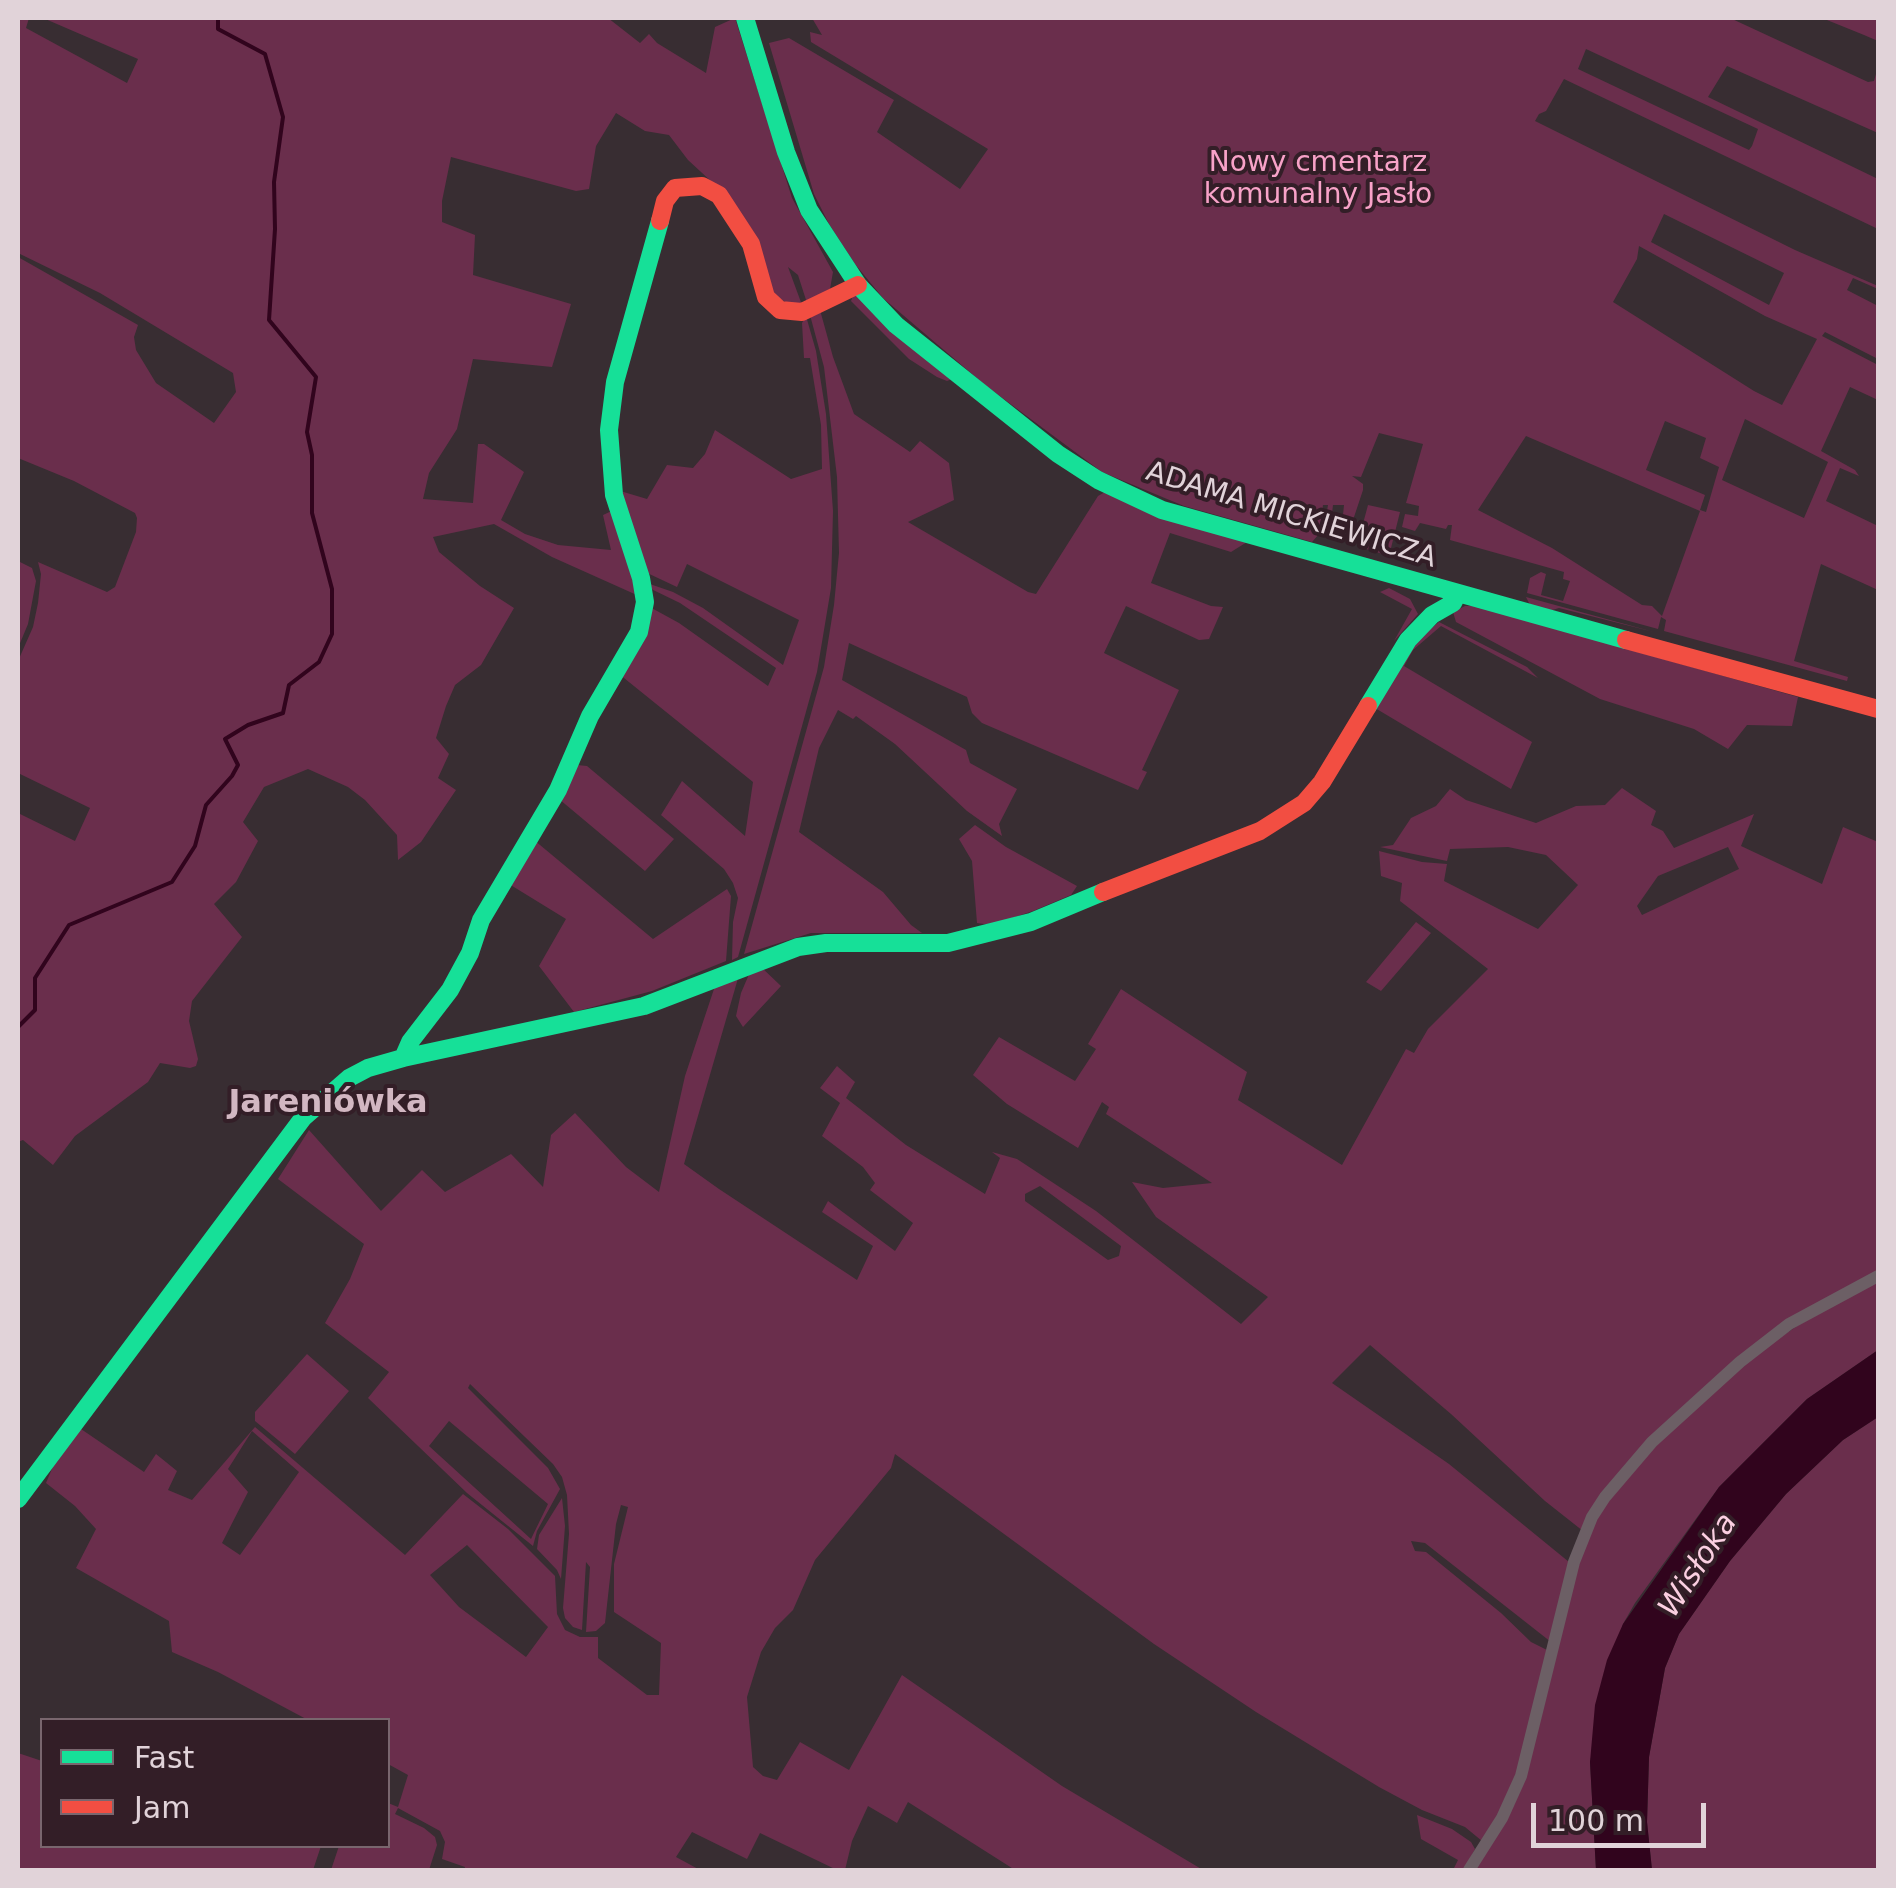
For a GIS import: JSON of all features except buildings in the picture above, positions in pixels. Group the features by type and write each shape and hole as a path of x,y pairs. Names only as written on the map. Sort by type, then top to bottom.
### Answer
{"street":[{"name":"ADAMA MICKIEWICZA","path":"746,18 786,152 809,210 858,285 896,324 964,382 1098,480 1162,510 1456,595 1878,709"},
{"path":"403,1058 410,1042 450,990 470,953 481,920 558,790 590,716 639,632 645,602 642,578 614,496 609,430 615,382 665,201 675,188 684,185 702,186 719,195 751,244 766,296 780,310 802,312 858,285"},
{"path":"18,1499 304,1118 350,1078 368,1068 403,1058 644,1006 766,956 798,947 948,944 988,934 1031,922 1178,860 1260,831 1304,803 1322,782 1408,640 1432,615 1452,603 1456,595"},
{"path":"1469,1870 1502,1818 1522,1776 1574,1562 1592,1517 1605,1497 1652,1442 1740,1362 1789,1324 1878,1276"}],"green space":[{"path":"18,18 29,18 26,28 127,83 138,59 43,18 608,18 640,43 649,34 706,73 715,27 735,18 792,198 833,272 830,289 807,303 798,275 788,267 802,305 790,305 771,293 753,231 726,195 688,160 669,135 645,131 616,113 596,146 589,189 576,191 451,157 442,222 475,235 473,275 571,304 552,367 473,359 457,429 429,473 423,499 473,503 478,444 484,444 524,472 501,520 525,534 558,545 611,550 603,515 616,509 639,596 552,557 494,524 433,537 439,552 514,608 481,665 455,685 446,706 436,738 449,754 438,778 456,790 421,842 398,860 397,835 348,787 308,769 264,787 243,822 258,841 236,882 214,904 242,937 192,1001 189,1021 198,1059 196,1066 160,1063 148,1082 75,1136 53,1165 23,1140 18,1142 18,813 75,841 90,808 18,773 18,661 33,627 38,603 38,562 107,592 115,587 136,532 137,518 135,513 74,481 18,458 18,257 138,325 134,337 136,350 156,383 214,423 236,392 233,373 100,293 18,253"},
{"name":"Nowy cmentarz komunalny Jasło","path":"812,18 1730,18 1868,82 1874,81 1878,67 1878,133 1727,66 1708,97 1878,179 1878,229 1564,79 1546,111 1535,121 1795,250 1878,286 1853,278 1847,290 1878,306 1878,359 1825,332 1822,336 1878,365 1878,400 1850,387 1821,451 1859,476 1840,468 1826,501 1878,526 1878,590 1821,564 1794,661 1848,677 1847,681 1664,631 1666,620 1661,617 1658,629 1527,593 1530,578 1541,572 1546,574 1541,595 1563,601 1570,581 1563,579 1564,572 1450,540 1452,525 1446,529 1420,523 1415,531 1402,527 1405,514 1418,516 1419,506 1406,503 1423,444 1379,433 1361,477 1352,476 1363,484 1363,490 1352,523 1342,525 1344,505 1333,505 1330,530 1324,529 1328,505 1323,505 1319,534 1312,542 1184,506 1102,472 985,385 883,298 829,224 814,194 769,43 789,38 894,100 877,132 960,189 988,149 811,42 810,32 822,35","holes":["1586,49 1758,129 1752,146 1749,150 1578,69","1664,214 1784,273 1769,305 1651,242","1639,246 1765,316 1817,339 1782,405 1613,302 1637,259","1745,419 1828,462 1804,518 1722,480","1665,421 1706,438 1700,458 1719,467 1706,512 1700,510 1705,495 1646,470","1526,436 1700,511 1662,616 1652,606 1642,605 1552,548 1478,510"]},
{"path":"1822,18 1878,18 1878,41 1864,35"},
{"path":"854,293 952,379 937,377 909,359 851,301"},
{"path":"820,310 854,414 910,452 920,441 949,463 954,500 908,522 1028,592 1036,594 1098,496 1105,492 1247,542 1231,552 1170,533 1151,583 1223,607 1209,639 1199,640 1126,606 1104,653 1179,690 1142,770 1147,772 1138,790 982,723 972,713 967,697 849,643 842,680 966,750 970,763 1017,789 999,824 1002,836 967,811 895,744 856,716 853,719 838,710 819,748 799,832 883,892 922,933 811,933 744,954 824,667 834,605 839,553 837,477 824,367 810,315"},
{"path":"806,316 826,414 833,511 831,588 817,672 738,957 732,960 738,898 733,883 724,869 661,815 682,781 745,836 753,782 619,674 648,606 679,623 768,686 776,668 680,603 647,587 647,583 703,608 783,665 799,620 687,564 677,587 643,571 617,490 647,499 667,465 693,468 705,454 715,430 791,479 822,469 821,425 810,358 804,358 802,323"},
{"path":"1368,505 1400,512 1389,556 1357,546"},
{"path":"18,561 32,568 36,581 28,624 18,648"},
{"path":"1389,588 1410,599 1418,614 1394,641 1412,609 1380,592"},
{"path":"1526,597 1654,632 1559,608 1549,611 1530,605"},
{"path":"1465,606 1798,697 1792,726 1747,725 1728,749 1694,729 1600,699 1456,622 1453,612"},
{"path":"1439,622 1527,667 1538,678 1441,626 1413,650 1404,666 1532,742 1511,789 1375,708 1413,643"},
{"path":"577,765 587,766 674,839 645,871 559,799"},
{"path":"1622,788 1656,811 1651,825 1663,831 1674,848 1754,814 1741,846 1822,884 1843,827 1878,842 1878,1272 1706,1387 1583,1531 1370,1345 1332,1383 1449,1464 1569,1562 1551,1642 1425,1543 1411,1541 1415,1551 1426,1552 1531,1642 1547,1650 1510,1795 1482,1841 1465,1827 1379,1787 1256,1712 1154,1644 895,1454 891,1468 815,1560 793,1610 775,1628 761,1652 747,1697 753,1767 763,1776 777,1780 800,1742 849,1770 902,1675 1062,1786 1203,1870 1015,1870 908,1802 897,1823 868,1806 852,1841 845,1870 837,1870 760,1833 747,1859 692,1832 676,1857 700,1870 464,1870 465,1867 442,1859 445,1842 440,1831 398,1808 395,1814 435,1837 437,1845 429,1870 331,1870 338,1848 390,1848 390,1804 398,1807 408,1775 390,1765 390,1718 304,1718 172,1652 169,1621 76,1568 96,1529 46,1483 77,1431 81,1429 144,1472 156,1454 177,1471 168,1490 192,1500 255,1427 405,1555 463,1494 508,1529 555,1576 557,1614 565,1630 580,1637 598,1637 598,1658 647,1695 659,1695 661,1643 614,1612 614,1564 628,1507 621,1505 616,1524 605,1623 596,1631 586,1632 590,1567 586,1562 582,1630 573,1627 563,1608 569,1534 567,1495 553,1464 470,1384 468,1388 548,1468 560,1489 533,1546 467,1493 368,1398 389,1372 325,1323 364,1244 278,1179 309,1130 381,1211 422,1170 445,1192 511,1154 543,1187 551,1135 575,1113 626,1167 659,1192 685,1076 716,983 739,975 684,1164 719,1189 857,1280 873,1246 822,1212 828,1201 895,1251 913,1223 870,1190 875,1183 863,1167 822,1136 840,1103 820,1088 837,1066 855,1082 846,1098 906,1145 985,1194 1000,1158 992,1152 1017,1159 1096,1211 1241,1324 1268,1297 1156,1217 1132,1182 1163,1188 1212,1183 1106,1114 1109,1107 1102,1102 1078,1148 1007,1104 973,1075 999,1037 1075,1081 1096,1049 1088,1044 1121,989 1247,1072 1238,1100 1342,1165 1406,1049 1414,1053 1428,1029 1488,969 1400,901 1402,883 1381,876 1379,851 1447,864 1444,881 1538,929 1578,885 1546,855 1508,847 1450,849 1447,861 1380,847 1393,845 1411,818 1436,806 1450,789 1466,800 1536,823 1576,806 1605,805","holes":["1728,847 1739,869 1642,915 1637,906 1658,876","1040,1186 1121,1246 1119,1256 1108,1260 1025,1201 1025,1194","449,1421 548,1504 531,1539 429,1446","252,1431 299,1472 240,1555 222,1543 248,1492 228,1469","467,1545 548,1627 526,1657 459,1607 430,1575"]},
{"path":"975,825 1077,886 1071,895 1033,911 991,925 977,923 972,861 959,839"},
{"path":"534,840 653,939 727,889 731,896 726,961 652,991 574,1012 539,966 566,919 509,884"},
{"path":"1416,922 1431,933 1381,991 1366,982"},
{"path":"760,966 781,986 743,1027 736,1016 741,993 750,972"},
{"path":"1878,1278 1878,1350 1807,1399 1719,1487 1623,1624 1590,1762 1596,1870 1475,1870 1517,1798 1573,1577 1600,1510 1673,1425 1770,1342"},
{"path":"307,1354 349,1391 295,1454 255,1421 255,1412"},
{"path":"1878,1417 1878,1870 1652,1870 1647,1822 1649,1757 1665,1668 1679,1634 1730,1561 1786,1494 1843,1440"},
{"path":"562,1498 565,1526 561,1579 537,1549 539,1535"},
{"path":"18,1753 40,1760 40,1848 320,1848 313,1870 18,1870"},
{"path":"1417,1815 1452,1829 1471,1842 1475,1849 1464,1870 1453,1870 1458,1860 1421,1839"}],"water":[{"name":"Wisłoka","path":"1878,1350 1878,1417 1843,1440 1786,1494 1730,1561 1679,1634 1665,1668 1649,1757 1647,1822 1652,1870 1596,1870 1590,1762 1595,1705 1607,1660 1623,1624 1719,1487 1807,1399"}],"waterway":[{"path":"18,1027 35,1010 35,978 69,925 172,882 195,846 206,805 238,765 225,739 248,725 283,713 289,685 319,662 332,634 332,589 312,513 312,455 307,432 316,377 269,320 274,182 283,117 265,54 218,29 218,18"}],"traffic: fast":[{"path":"745,18 786,152 809,210 858,285 896,325 1058,454 1098,480 1162,510 1626,640"},
{"path":"403,1058 410,1042 450,990 470,953 481,920 558,790 590,716 639,632 645,602 614,495 609,430 615,382 660,221"},
{"path":"1368,706 1408,640 1432,615 1453,603 1457,595"},
{"path":"18,1499 303,1118 349,1078 403,1058 644,1006 798,947 826,943 948,943 1031,922 1103,892"}],"traffic: jam":[{"path":"660,221 665,201 675,188 702,186 719,195 751,244 766,297 780,310 802,312 858,285"},
{"path":"1626,640 1878,709"},
{"path":"1103,892 1260,831 1304,803 1322,782 1368,706"}],"district":[{"name":"Jareniówka","path":"328,1104"}]}
